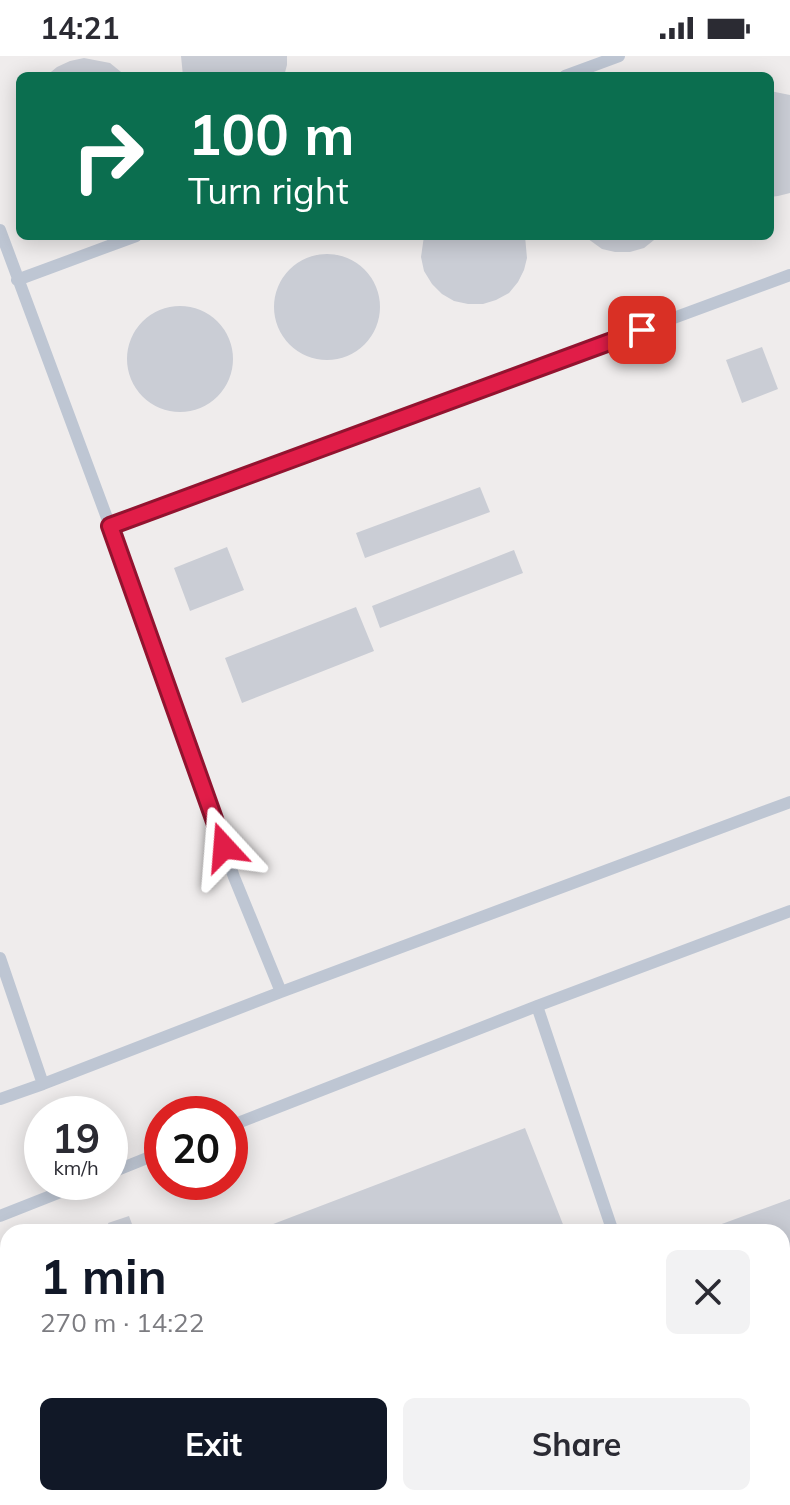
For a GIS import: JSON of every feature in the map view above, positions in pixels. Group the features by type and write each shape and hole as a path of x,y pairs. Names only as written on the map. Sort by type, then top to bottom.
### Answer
{"lane":[{"path":"576,72 619,56"},
{"path":"0,230 110,526 234,877 281,992"},
{"path":"17,280 125,240"},
{"path":"110,526 790,275"},
{"path":"0,1099 790,802"},
{"path":"248,1119 790,911"},
{"path":"0,958 43,1084"},
{"path":"537,1006 610,1224"},
{"path":"0,1216 40,1200"}],"building":[{"path":"181,56 287,56 285,72 183,72"},
{"path":"84,58 110,63 121,72 51,72 70,61"},
{"path":"774,92 790,95 790,193 774,196"},
{"path":"423,240 525,240 527,258 518,282 509,293 483,304 468,304 454,301 432,284 424,271 421,257"},
{"path":"590,240 654,240 644,248 630,252 602,249"},
{"path":"327,254 347,258 365,269 376,287 380,307 376,327 365,345 347,356 327,360 307,356 289,345 278,327 274,307 278,287 289,269 307,258"},
{"path":"180,306 200,310 218,321 229,339 233,359 229,379 218,397 200,408 180,412 160,408 142,397 131,379 127,359 131,339 142,321 160,310"},
{"path":"762,347 778,389 742,403 726,360"},
{"path":"480,487 490,512 365,558 356,533"},
{"path":"227,547 244,590 190,611 174,568"},
{"path":"514,550 523,573 380,628 372,606"},
{"path":"356,607 374,651 242,703 225,658"},
{"path":"525,1128 563,1224 273,1224"},
{"path":"790,1199 790,1224 722,1224"},
{"path":"129,1216 132,1224 108,1224"}],"route":[{"path":"224,847 110,526 642,330"}]}
